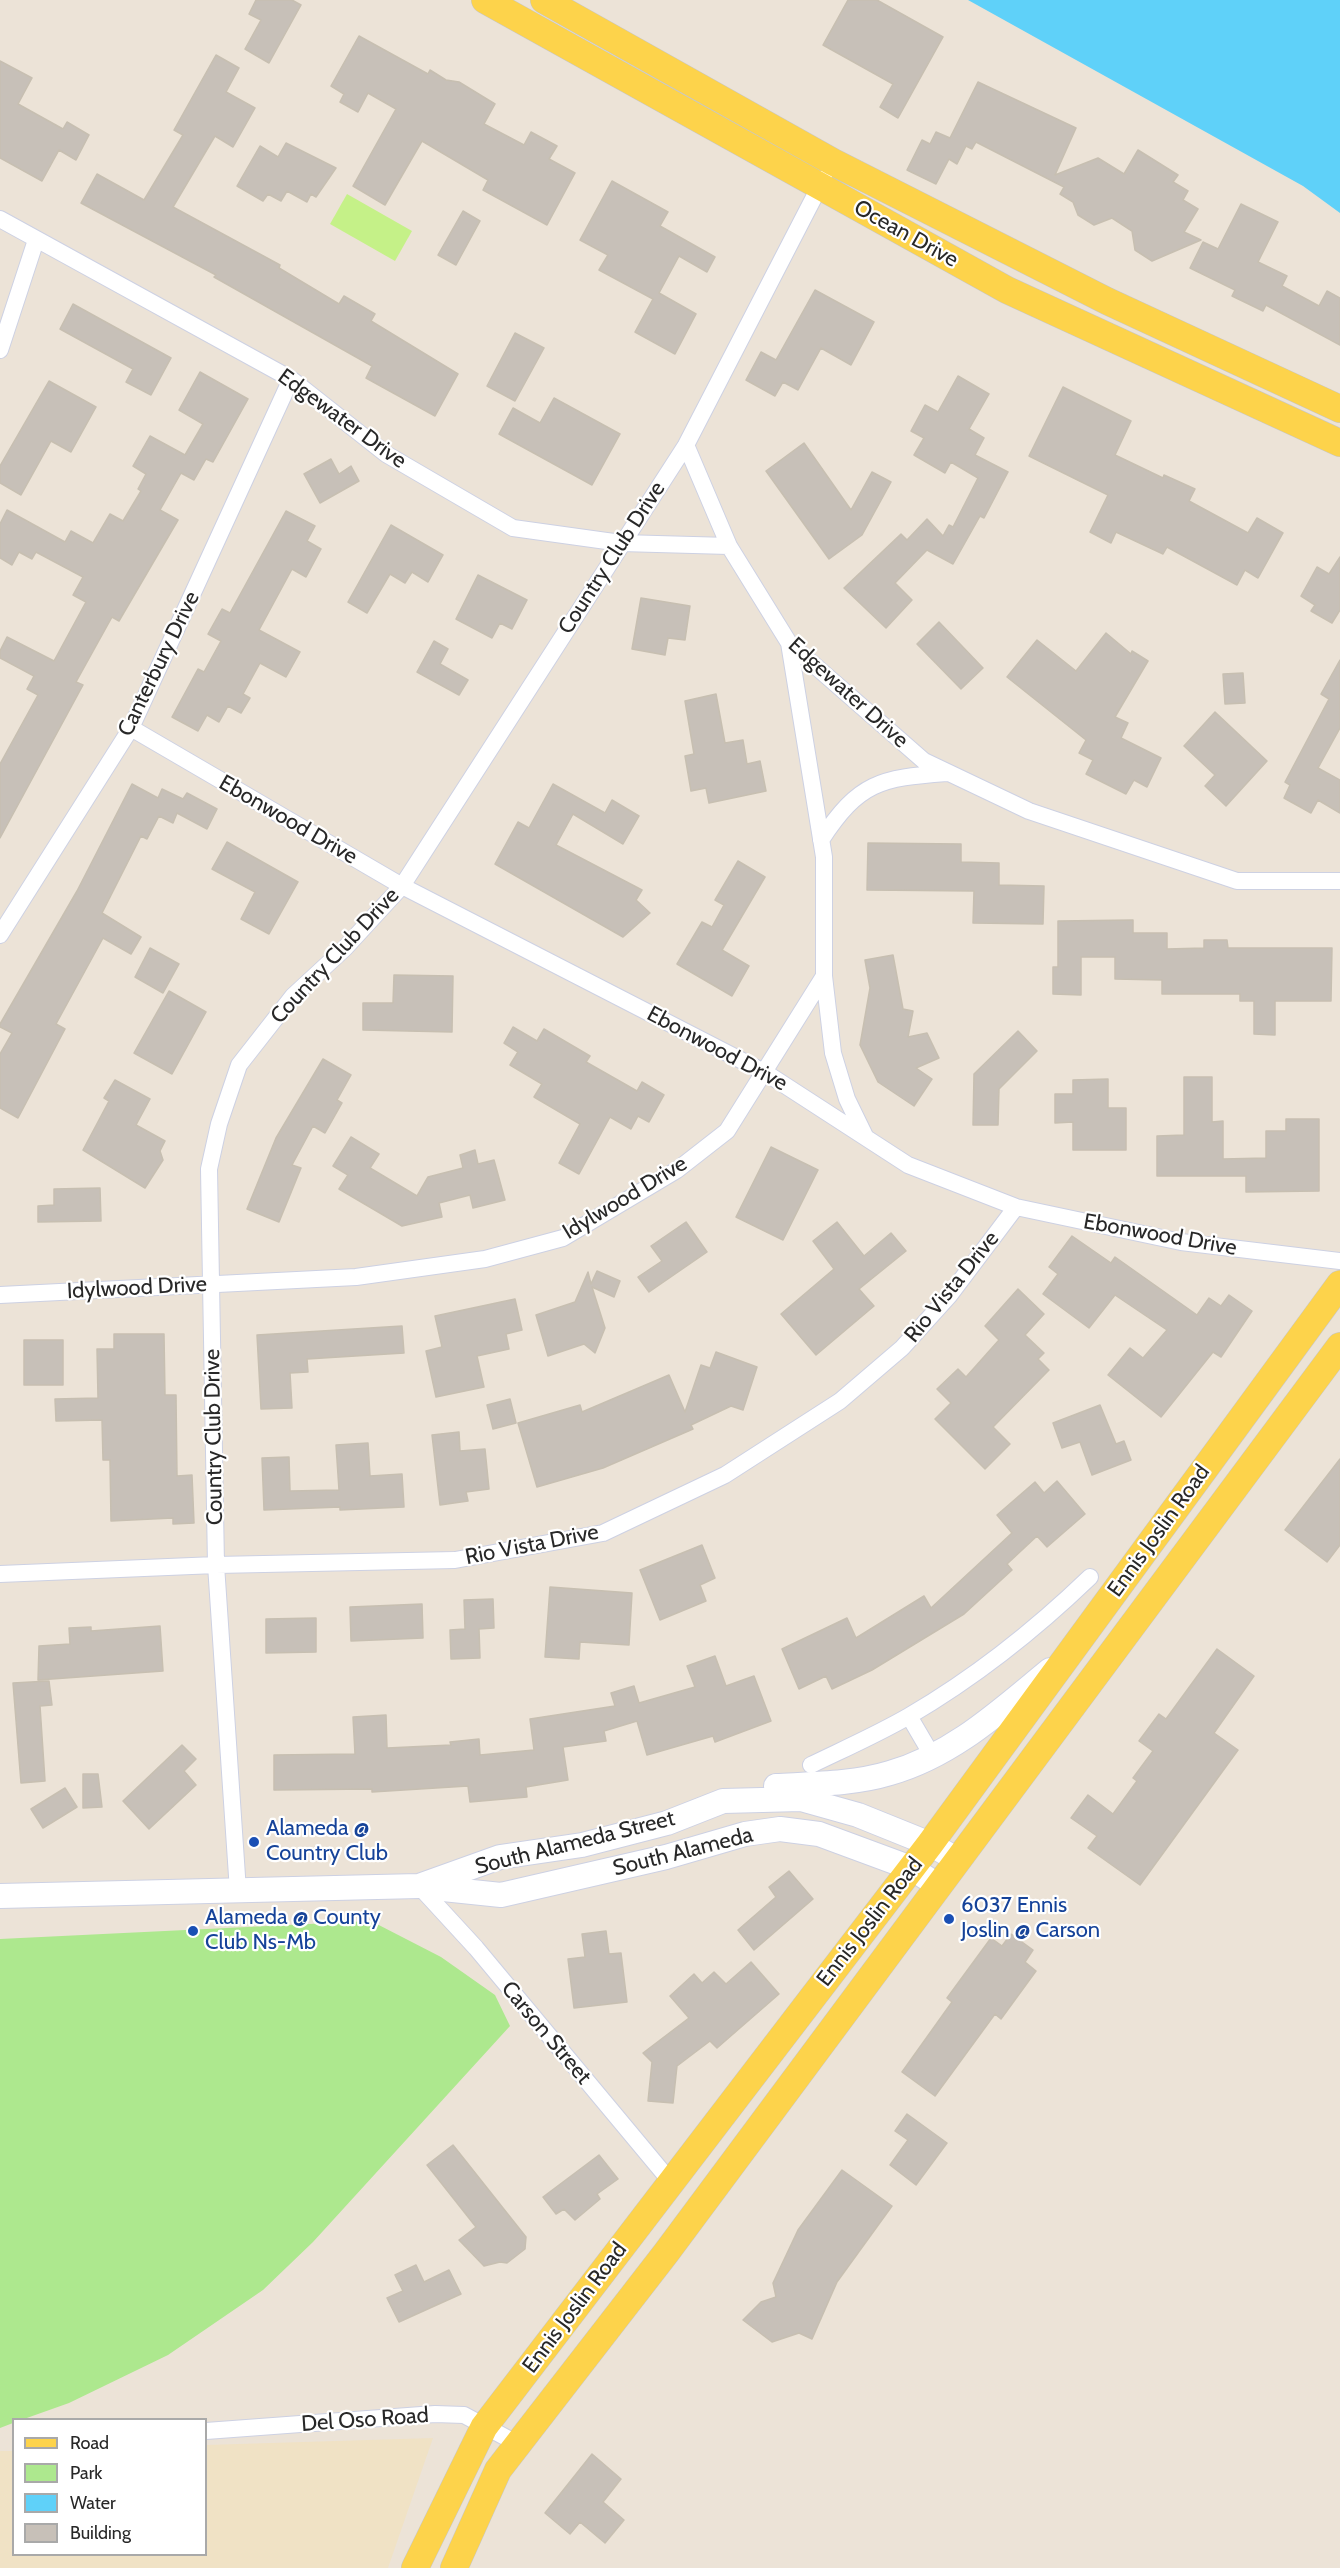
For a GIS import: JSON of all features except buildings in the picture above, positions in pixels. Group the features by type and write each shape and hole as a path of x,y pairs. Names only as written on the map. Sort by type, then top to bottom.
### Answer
{"main road":[{"name":"Ocean Drive","path":"485,0 521,9 659,95 1007,290 1340,443"},
{"name":"Ocean Drive","path":"544,0 833,162 1107,301 1340,410"},
{"path":"659,95 671,71"},
{"path":"884,222 899,194"},
{"path":"1007,290 1024,258"},
{"path":"1093,330 1107,301"},
{"path":"1160,361 1195,387 1340,460"},
{"path":"1281,416 1295,387"},
{"name":"Ennis Joslin Road","path":"415,2568 484,2427 930,1844 1340,1284"},
{"name":"Ennis Joslin Road","path":"454,2568 498,2470 666,2253 1340,1346"},
{"path":"723,1801 764,1787 820,1783 888,1774 933,1757 968,1737 1064,1659"},
{"name":"South Alameda Street","path":"0,1896 419,1886 500,1857 582,1845 667,1823 723,1801 801,1799 858,1815 930,1844 958,1860"},
{"name":"South Alameda","path":"419,1886 501,1895 666,1857 745,1834 780,1830 819,1834 911,1868 939,1886"}],"street":[{"name":"Country Club Drive","path":"238,1891 216,1565 209,1169 219,1124 238,1065 292,996 345,948 402,885 686,445 833,162"},
{"name":"Edgewater Drive","path":"0,219 291,379 386,454 513,528 621,543 729,546 789,643 924,761 1029,811 1237,881 1340,881"},
{"path":"0,350 36,240"},
{"name":"Canterbury Drive","path":"0,935 130,728 291,379"},
{"path":"686,445 729,546"},
{"path":"789,643 824,857 824,976 833,1053 847,1099 865,1137"},
{"name":"Ebonwood Drive","path":"130,728 402,885 766,1073 908,1165 1016,1207 1181,1242 1340,1261"},
{"path":"821,840 840,811 861,792 903,777 949,773"},
{"name":"Idylwood Drive","path":"0,1295 356,1277 485,1259 563,1238 677,1170 727,1131 766,1073 824,976"},
{"name":"Rio Vista Drive","path":"0,1574 216,1565 455,1560 603,1533 725,1475 840,1401 910,1339 949,1296 1016,1207"},
{"path":"811,1765 909,1716 976,1672 1057,1609 1090,1577"},
{"path":"909,1716 933,1757"},
{"name":"Carson Street","path":"419,1886 476,1948 671,2182"},
{"name":"Del Oso Road","path":"207,2431 435,2414 464,2415 518,2444"}],"shaded area":[{"path":"433,2438 388,2568 0,2568 0,2451 12,2451 12,2556 207,2556 207,2445"}],"green space":[{"path":"347,194 412,231 395,261 330,224"},
{"path":"371,1921 441,1957 495,1995 510,2026 313,2242 263,2290 168,2355 69,2403 27,2418 12,2418 12,2423 0,2428 0,1939"}],"water":[{"path":"968,0 1340,0 1340,213 1303,186"}],"place":[{"name":"Alameda @ Country Club","path":"254,1842"},
{"name":"6037 Ennis Joslin @ Carson","path":"949,1919"},
{"name":"Alameda @ County Club Ns-Mb","path":"193,1931"}]}
